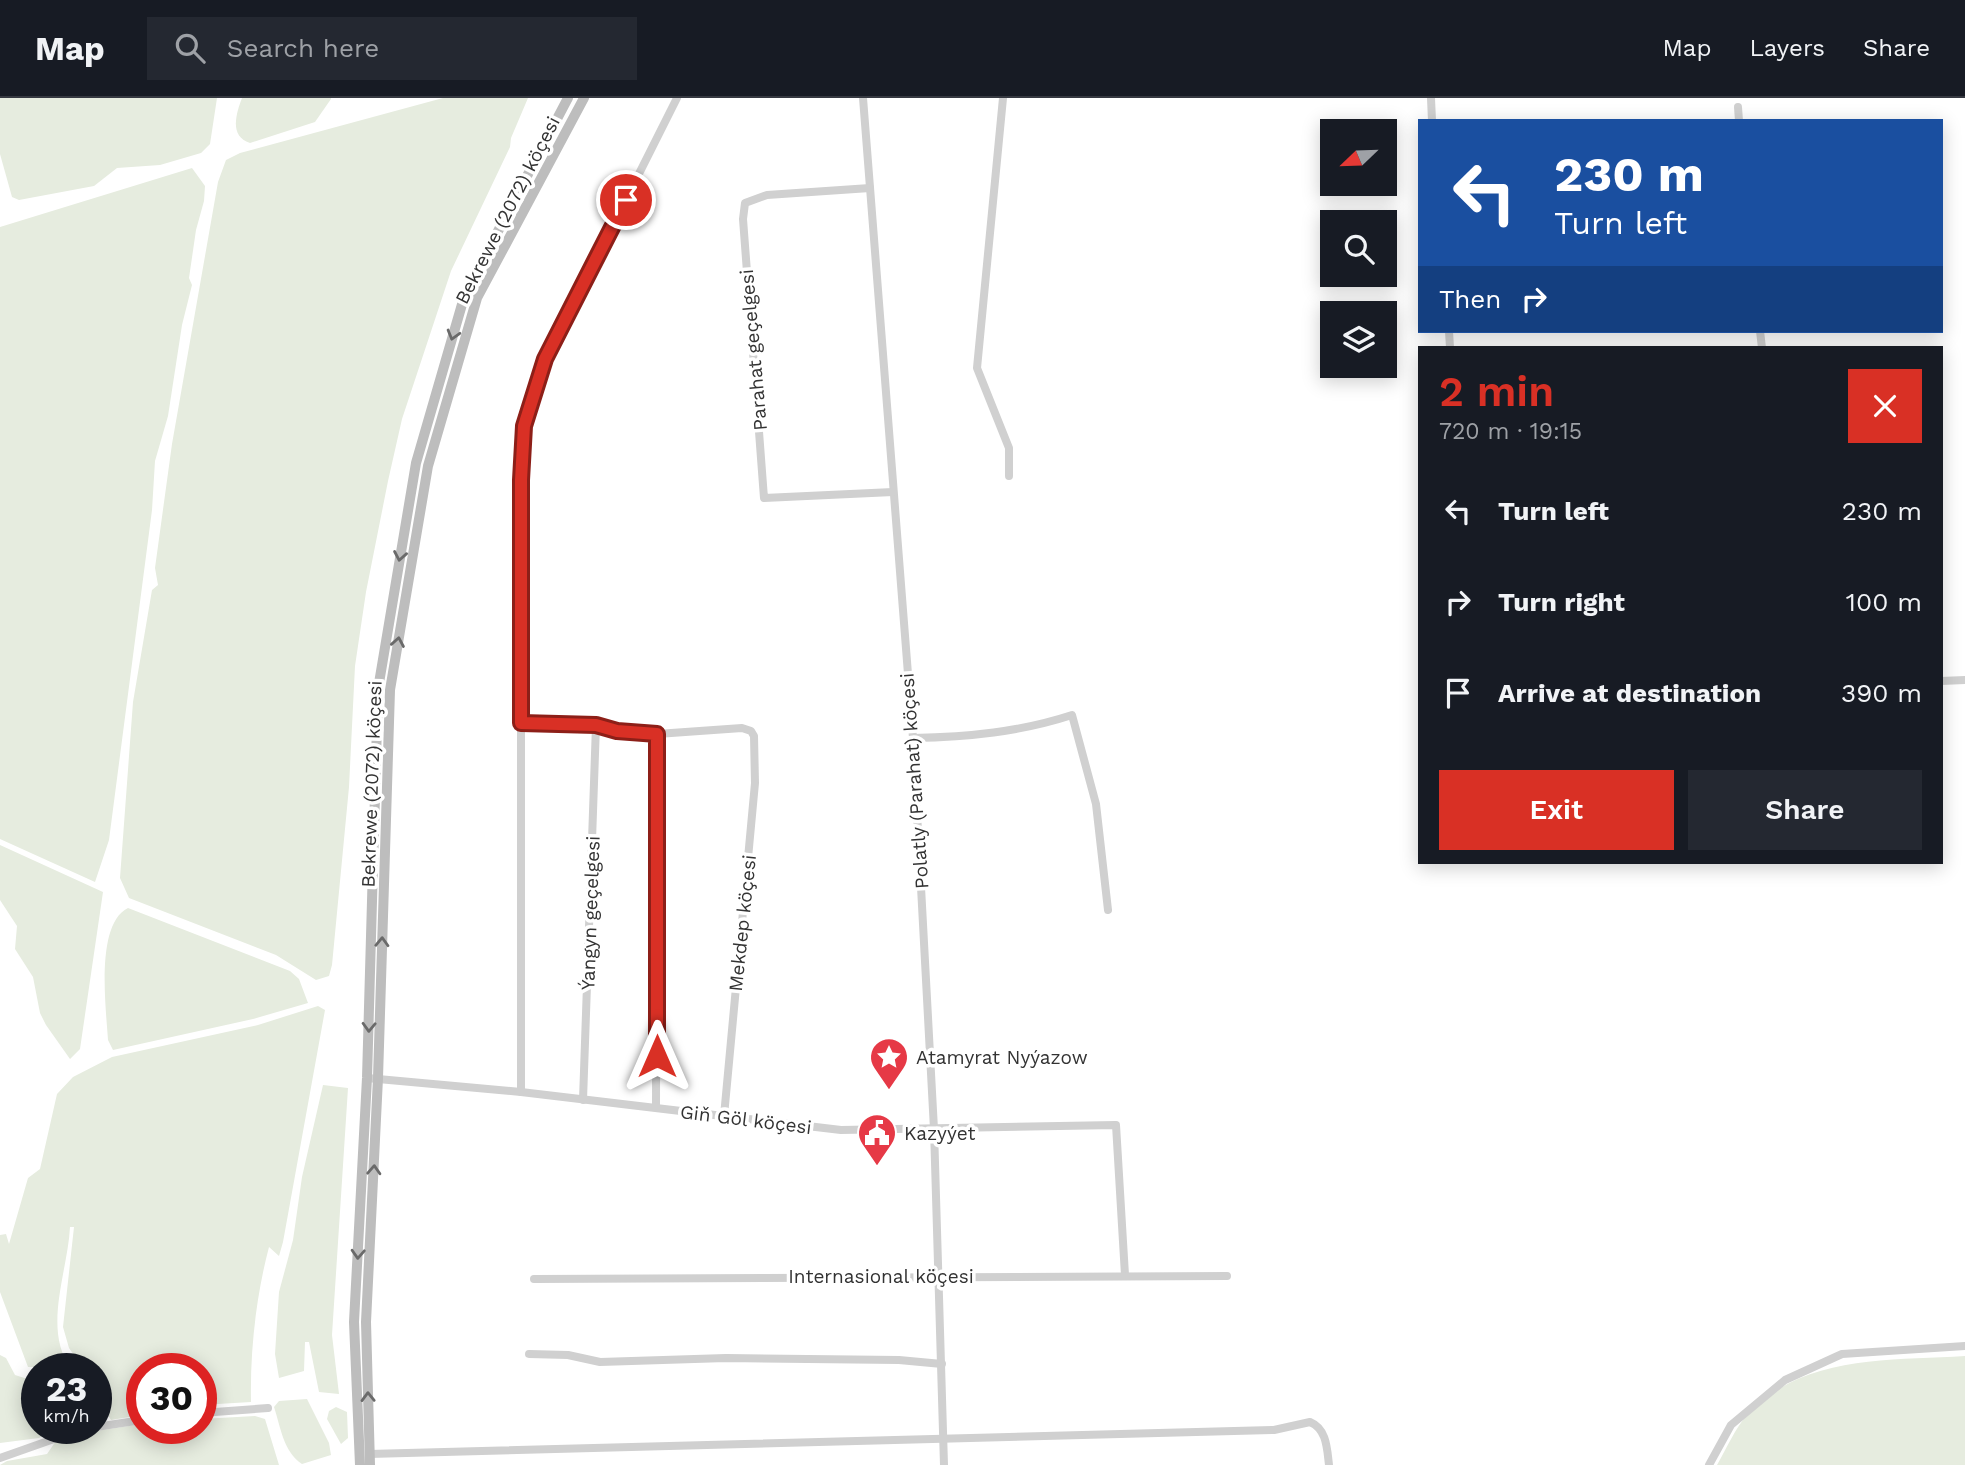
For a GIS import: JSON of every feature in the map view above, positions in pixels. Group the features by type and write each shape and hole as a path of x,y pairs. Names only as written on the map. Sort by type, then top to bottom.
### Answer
{"main road":[{"name":"Bekrewe (2072) köçesi","path":"360,1465 354,1322 373,1078 377,689 416,463 465,294 568,98"},
{"name":"Bekrewe (2072) köçesi","path":"369,1460 366,1322 373,1078 390,690 428,466 477,298 584,98"}],"street":[{"path":"521,1092 521,480 528,406 545,359 677,98"},
{"name":"Polatly (Parahat) köçesi","path":"863,98 913,738 934,1129 944,1465"},
{"path":"1003,98 977,368 1009,448 1009,476"},
{"path":"1430,98 1432,119"},
{"path":"1738,107 1739,119"},
{"name":"Parahat geçelgesi","path":"870,188 767,195 745,204 743,219 764,498 893,492"},
{"path":"1943,681 1965,680"},
{"path":"913,738 987,735 1036,726 1072,715 1096,804 1108,910"},
{"path":"521,723 596,725 617,731 657,734 656,1107"},
{"name":"Ýangyn geçelgesi","path":"583,1100 596,725"},
{"name":"Mekdep köçesi","path":"657,734 743,728 751,731 757,760 724,1116"},
{"name":"Giň Göl köçesi","path":"373,1078 521,1092 841,1129 1116,1125 1125,1275"},
{"name":"Internasional köçesi","path":"534,1279 940,1275 1227,1276"},
{"path":"1709,1465 1731,1425 1786,1380 1842,1354 1965,1346"},
{"path":"529,1354 568,1355 600,1362 726,1358 900,1360 942,1364"},
{"path":"217,1412 268,1408"},
{"path":"369,1460 1274,1430 1310,1422 1315,1424 1323,1435 1329,1465"},
{"path":"0,1458 40,1444"}],"shaded area":[{"path":"0,98 217,98 210,144 201,153 160,165 117,168 94,186 19,200 12,197 0,154"},
{"path":"242,98 331,99 315,122 250,143 243,140 237,130 236,117"},
{"path":"443,98 528,98 511,138 510,147 451,271 402,419 366,592 355,666 349,787 332,965 329,976 316,980 276,955 129,898 120,878 133,702 152,590 158,585 155,568 172,444 218,182 226,160 240,153"},
{"path":"192,168 205,186 204,201 196,230 189,278 192,285 182,325 168,416 155,461 152,510 109,840 95,882 0,839 0,227"},
{"path":"0,845 103,892 80,1049 70,1059 40,1013 33,977 15,949 17,926 0,900"},
{"path":"128,908 290,971 299,979 308,1003 253,1019 113,1050 108,1040 106,1008 107,948 118,917"},
{"path":"318,1006 325,1010 283,1242 279,1256 269,1247 257,1304 251,1402 217,1404 217,1353 126,1353 126,1418 112,1420 112,1353 72,1353 63,1327 74,1227 70,1227 57,1318 63,1353 23,1353 0,1292 0,1235 6,1234 9,1244 28,1178 40,1169 57,1094 73,1077 112,1057 258,1025"},
{"path":"323,1085 348,1088 332,1335 339,1394 319,1392 309,1342 305,1342 304,1371 279,1378 275,1354 279,1292 293,1240 302,1177"},
{"path":"0,1355 6,1358 15,1375 21,1377 21,1440 0,1443"},
{"path":"1965,1356 1965,1465 1717,1465 1748,1414 1770,1394 1795,1380 1849,1364"},
{"path":"307,1399 329,1443 331,1455 302,1464 287,1446 274,1407 279,1401"},
{"path":"336,1407 347,1412 348,1438 341,1444 327,1419 329,1411"},
{"path":"255,1416 265,1419 279,1465 0,1465 7,1461 47,1454 54,1444 112,1444 112,1429 126,1426 126,1444 217,1444 217,1418"}],"place":[{"name":"Atamyrat Nyýazow","path":"889,1091"},
{"name":"Kazyýet","path":"877,1167"}],"route":[{"path":"626,200 545,359 528,406 521,480 521,723 596,725 617,731 657,734 657,1056"}]}
